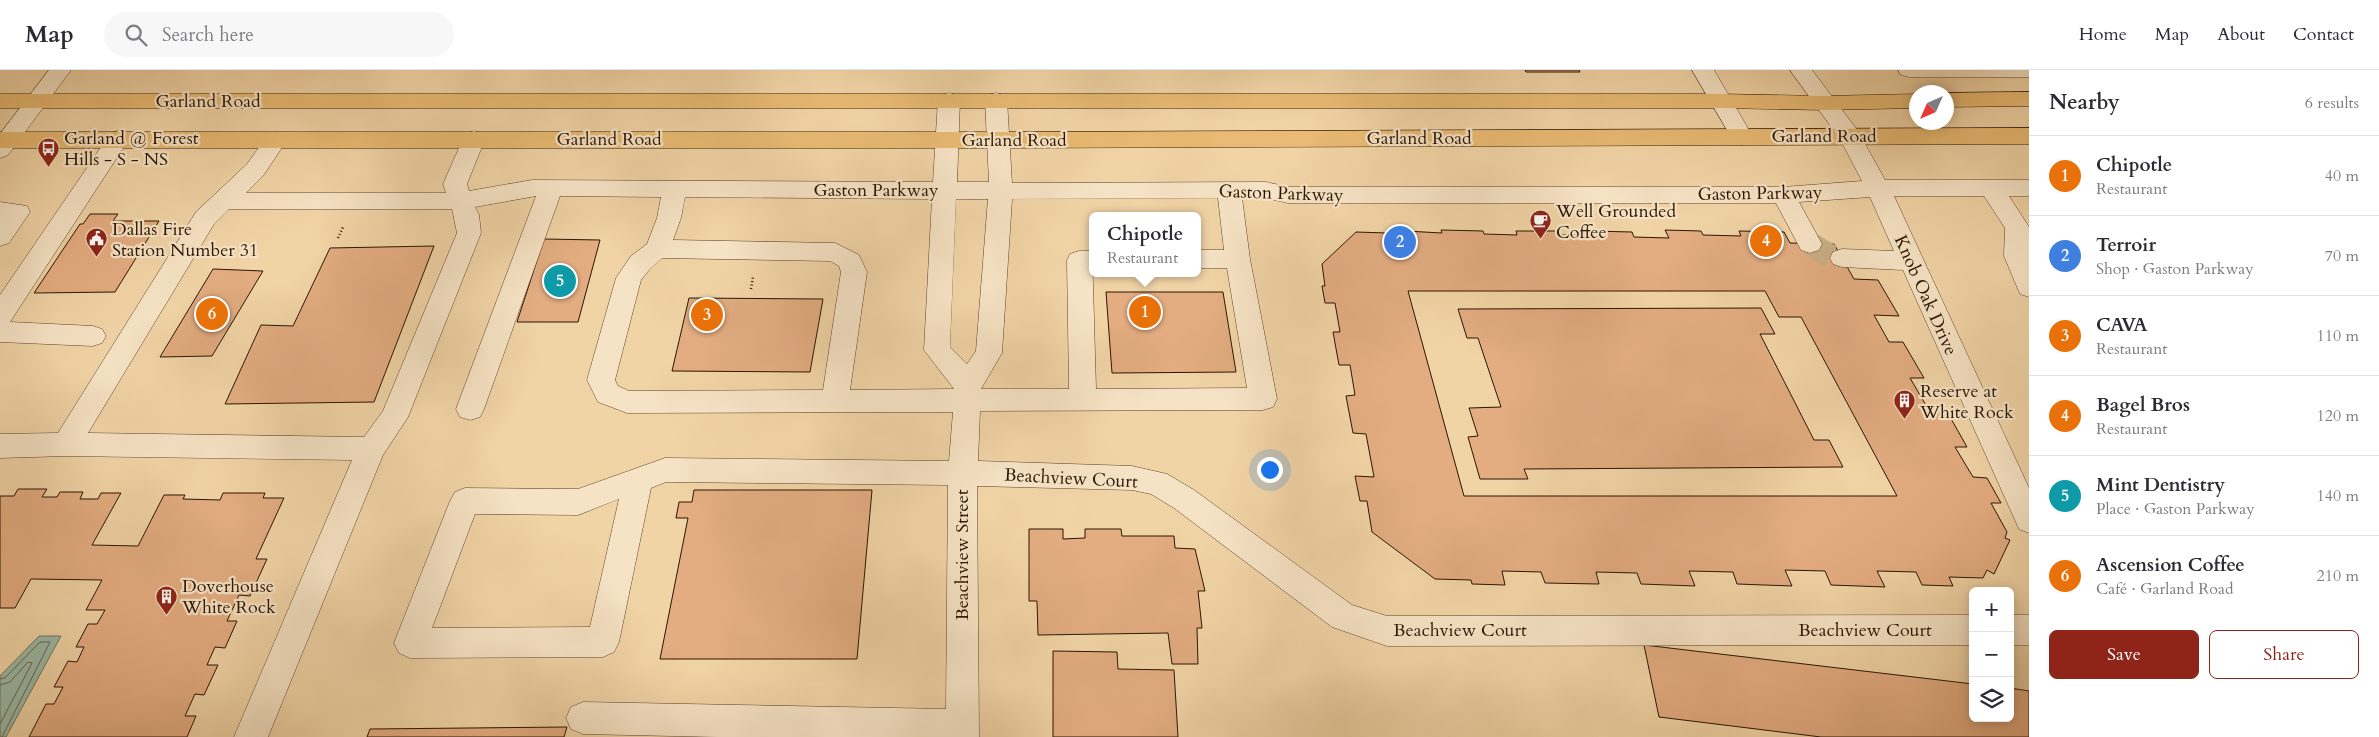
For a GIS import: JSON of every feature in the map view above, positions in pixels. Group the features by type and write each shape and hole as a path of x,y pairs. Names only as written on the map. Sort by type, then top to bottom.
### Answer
{"main road":[{"path":"1954,100 2029,99"},
{"path":"474,139 493,100"},
{"name":"Garland Road","path":"0,101 996,100 1722,101 1824,103 1909,101"},
{"path":"191,139 215,101"},
{"name":"Garland Road","path":"3,143 118,139 998,140 2029,136"}],"street":[{"path":"3,143 38,101 60,70"},
{"path":"1703,70 1742,137"},
{"name":"Knob Oak Drive","path":"1801,70 1850,136 1878,188 2029,520"},
{"path":"1909,70 2029,70"},
{"path":"1959,70 1981,100"},
{"path":"949,100 936,350 968,392"},
{"path":"968,392 990,352 1001,191 996,100"},
{"path":"0,316 118,139"},
{"path":"251,737 371,450 394,417 469,233 467,215 455,184 474,139"},
{"path":"66,444 205,218 255,170 276,140"},
{"path":"470,409 541,188"},
{"name":"Gaston Parkway","path":"222,202 460,201 541,188 944,191 1266,190 1288,195 1783,195 1878,188 2029,188"},
{"path":"1991,188 2017,227 2016,256 2029,287"},
{"path":"674,189 669,218 657,249 640,263 629,278 601,380 608,394 627,402 835,402 968,392 1083,399 1263,399 1238,259 1229,190"},
{"path":"1783,195 1810,244"},
{"path":"0,211 18,212 0,237"},
{"path":"657,249 835,252 850,261 854,272 835,402"},
{"path":"1842,258 1911,261"},
{"path":"1201,259 1238,259"},
{"path":"1083,399 1079,260 1089,260"},
{"path":"0,332 93,336"},
{"name":"Beachview Street","path":"962,732 963,473 968,392"},
{"path":"0,446 66,444 371,450"},
{"name":"Beachview Court","path":"638,480 603,642 410,643 465,501 578,502 665,470 963,473 1132,478 1157,483 1184,498 1342,617 1387,631 1969,630"},
{"path":"2014,630 2029,630"},
{"path":"583,718 962,732"}],"water":[{"path":"39,636 61,636 6,737 0,737 0,676"}],"building":[{"path":"1525,70 1579,70 1580,72 1526,72"},
{"name":"Dallas Fire Station Number 31","path":"90,214 118,214 113,221 159,221 115,292 34,293 80,224 83,224"},
{"name":"Reserve at White Rock","path":"1387,230 1442,233 1441,230 1483,231 1484,234 1517,235 1516,231 1555,231 1556,235 1592,235 1590,231 1632,232 1634,237 1669,238 1665,230 1701,231 1703,235 1741,236 1739,231 1784,232 1790,243 1834,244 1854,279 1878,280 1899,316 1874,315 1889,342 1903,342 1924,378 1910,378 1927,407 1945,408 1967,447 1955,447 1973,477 1987,478 2001,503 1991,503 2007,532 2005,538 2010,540 1994,574 1987,570 1983,578 1949,577 1953,586 1922,585 1916,572 1877,571 1885,587 1831,585 1825,571 1785,570 1792,586 1737,584 1733,572 1689,571 1695,586 1641,584 1637,573 1596,572 1599,584 1545,583 1541,572 1502,571 1505,585 1472,584 1471,580 1435,579 1372,532 1367,501 1360,501 1355,476 1374,477 1366,434 1353,433 1346,396 1355,395 1350,365 1339,365 1333,332 1340,332 1335,303 1325,303 1322,286 1325,286 1322,264 1356,232 1388,233","holes":["1408,291 1765,291 1779,317 1801,317 1897,496 1464,496"]},
{"path":"544,239 600,240 578,322 517,322"},
{"path":"434,246 374,402 225,404 261,325 293,326 330,248"},
{"path":"213,269 263,271 212,356 160,357"},
{"path":"1106,292 1223,292 1236,372 1112,373"},
{"path":"689,298 823,299 810,372 672,371"},
{"path":"1761,308 1775,334 1760,334 1814,440 1829,440 1843,467 1524,469 1528,479 1480,479 1468,437 1478,436 1469,408 1501,407 1478,338 1467,338 1458,309"},
{"name":"Doverhouse White Rock","path":"18,489 47,489 42,497 57,497 60,492 83,492 80,499 98,499 101,493 121,493 92,545 138,546 164,495 185,495 183,499 220,500 223,493 265,493 263,498 284,498 256,559 267,559 250,596 239,595 227,621 237,621 225,648 215,647 207,665 218,665 204,695 195,694 185,716 196,716 187,737 29,737 46,704 54,704 63,687 54,687 68,661 77,662 84,647 76,647 88,624 97,624 105,610 86,610 102,580 31,579 15,608 0,608 0,496 14,496"},
{"path":"694,490 872,490 857,659 660,659 688,518 676,518 679,502 692,502"},
{"path":"1029,529 1063,529 1063,539 1085,538 1085,529 1121,529 1122,536 1174,536 1175,548 1195,549 1205,591 1198,591 1202,628 1197,628 1198,664 1172,664 1168,633 1038,635 1037,601 1029,601"},
{"path":"1644,645 1969,684 1969,722 2014,722 2014,689 2029,691 2029,737 1821,737 1659,717"},
{"path":"1053,651 1117,652 1118,669 1174,670 1178,737 1053,737"},
{"path":"567,727 564,737 367,737 370,729"}],"tunnel":[{"path":"1810,244 1832,257 1842,258"}],"place":[{"name":"Garland @ Forest Hills - S - NS","path":"48,167"},
{"name":"Well Grounded Coffee","path":"1540,240"},
{"name":"Bagel Bros","path":"1766,241"},
{"name":"Terroir","path":"1400,242"},
{"name":"Dallas Fire Station Number 31","path":"96,258"},
{"name":"Mint Dentistry","path":"560,281"},
{"name":"Chipotle","path":"1145,312"},
{"name":"Ascension Coffee","path":"212,314"},
{"name":"CAVA","path":"707,315"},
{"name":"Reserve at White Rock","path":"1904,420"},
{"name":"Doverhouse White Rock","path":"166,615"}]}
